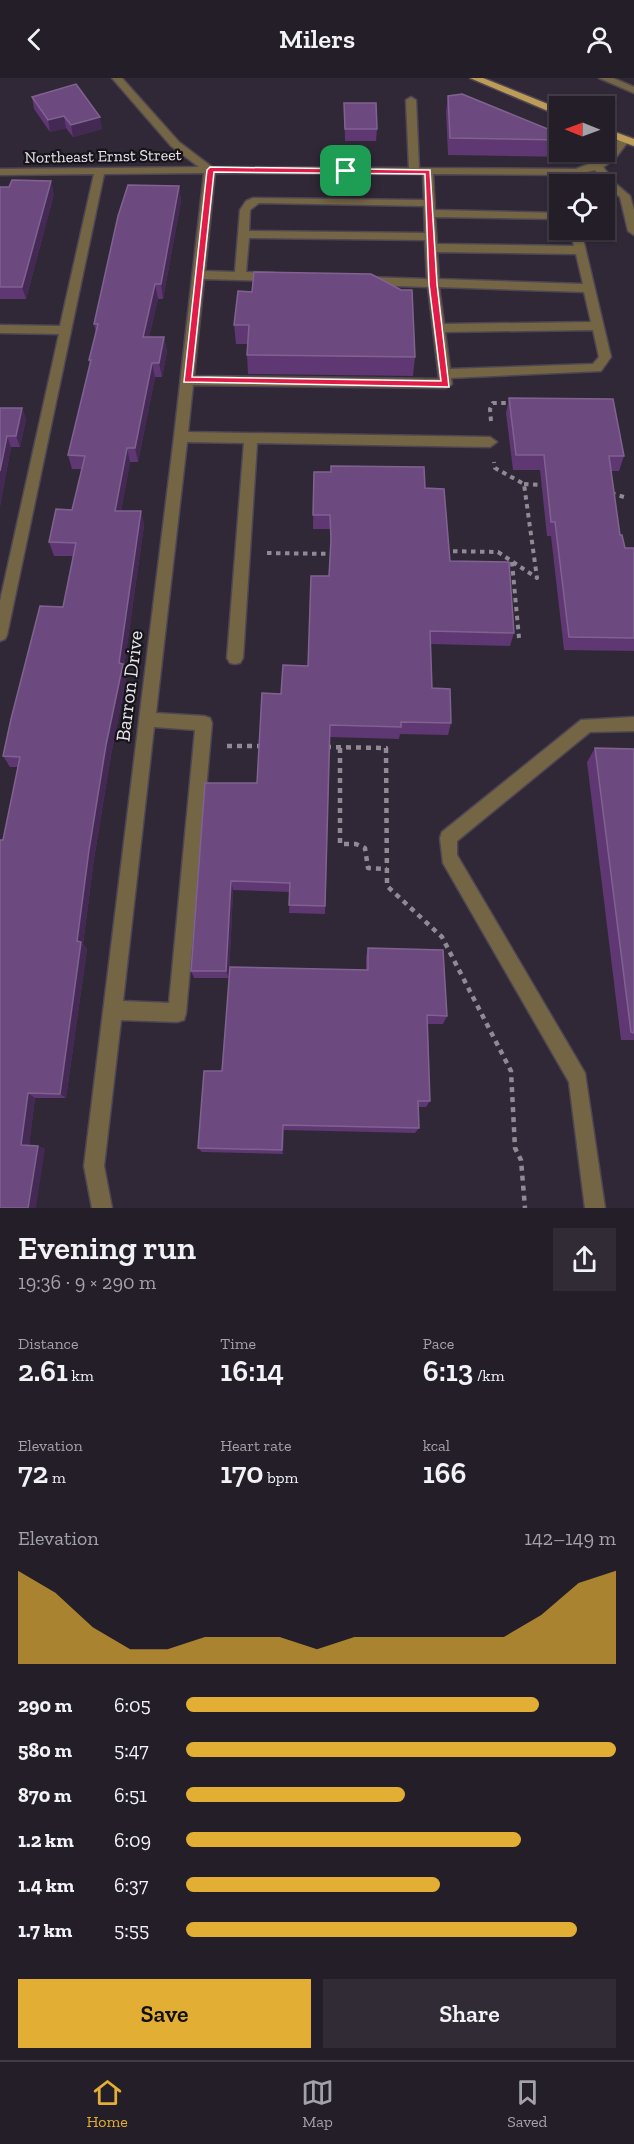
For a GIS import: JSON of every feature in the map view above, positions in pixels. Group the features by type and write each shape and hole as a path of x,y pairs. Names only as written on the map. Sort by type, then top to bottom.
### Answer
{"main road":[{"path":"475,78 549,108"},
{"path":"615,135 630,141"}],"street":[{"path":"117,78 175,144 210,170"},
{"path":"604,78 634,90"},
{"path":"411,100 414,172"},
{"path":"630,141 598,167 612,186 625,196 634,231"},
{"name":"Northeast Ernst Street","path":"0,172 210,170 576,172 598,167"},
{"path":"0,635 100,170"},
{"name":"Barron Drive","path":"102,1208 94,1166 181,436 210,170"},
{"path":"187,380 446,384 433,284 428,172"},
{"path":"240,276 244,210 250,203 257,200 549,215"},
{"path":"243,234 581,250"},
{"path":"444,374 597,368 605,357 578,240"},
{"path":"199,275 285,278"},
{"path":"354,281 589,288"},
{"path":"439,328 598,326"},
{"path":"0,329 65,330"},
{"path":"181,436 491,442"},
{"path":"235,658 251,438"},
{"path":"112,1010 177,1012 204,723 147,720"},
{"path":"595,1208 578,1080 449,857 448,838 587,725 634,724"}],"path":[{"path":"516,403 493,403 490,409 495,468 524,484 548,485"},
{"path":"435,551 498,552 537,578 524,484"},
{"path":"604,491 624,496"},
{"path":"243,553 336,554"},
{"path":"512,562 519,638"},
{"path":"202,745 271,746"},
{"path":"317,747 386,748 387,886 442,937 511,1071 515,1148 521,1160 525,1208"},
{"path":"340,748 340,844 356,844 365,848 369,868 387,869"}],"building":[{"path":"76,84 100,117 71,125 64,116 48,120 32,97"},
{"path":"462,94 549,130 549,140 450,138 448,96"},
{"path":"344,103 376,103 377,129 345,129"},
{"path":"12,180 51,181 22,287 0,287 0,187 9,187"},
{"path":"128,185 179,186 161,284 155,284 143,337 164,337 159,363 152,363 135,448 127,448 115,511 141,511 119,663 123,664 106,745 89,850 77,941 81,942 60,1094 28,1093 21,1145 38,1146 28,1208 0,1208 0,840 3,840 20,757 3,756 40,606 63,607 76,543 49,542 56,509 72,510 85,456 68,455 91,360 89,360 98,324 94,324 118,216"},
{"path":"254,272 371,274 401,290 412,290 415,357 247,355 249,325 234,325 238,291 252,292"},
{"path":"509,398 613,399 624,456 609,456 620,535 622,535 625,548 634,548 634,638 569,637 555,522 551,522 544,455 516,455"},
{"path":"0,408 22,408 16,436 7,436 0,471"},
{"path":"331,466 424,467 425,488 444,489 450,561 509,562 514,633 430,631 432,688 450,689 451,723 401,722 401,727 330,725 325,906 289,905 290,883 231,881 226,971 191,971 205,783 257,783 262,693 281,694 283,665 308,666 311,576 329,576 331,540 330,515 313,515 314,472 331,472"},
{"path":"595,748 634,749 634,1033 631,1032"},
{"path":"368,948 443,950 447,1016 427,1015 430,1101 418,1101 419,1128 283,1125 282,1150 198,1148 204,1071 222,1071 230,967 368,970"}],"route":[{"path":"210,170 346,171 428,172 433,284 446,384 187,380 210,170"}]}
